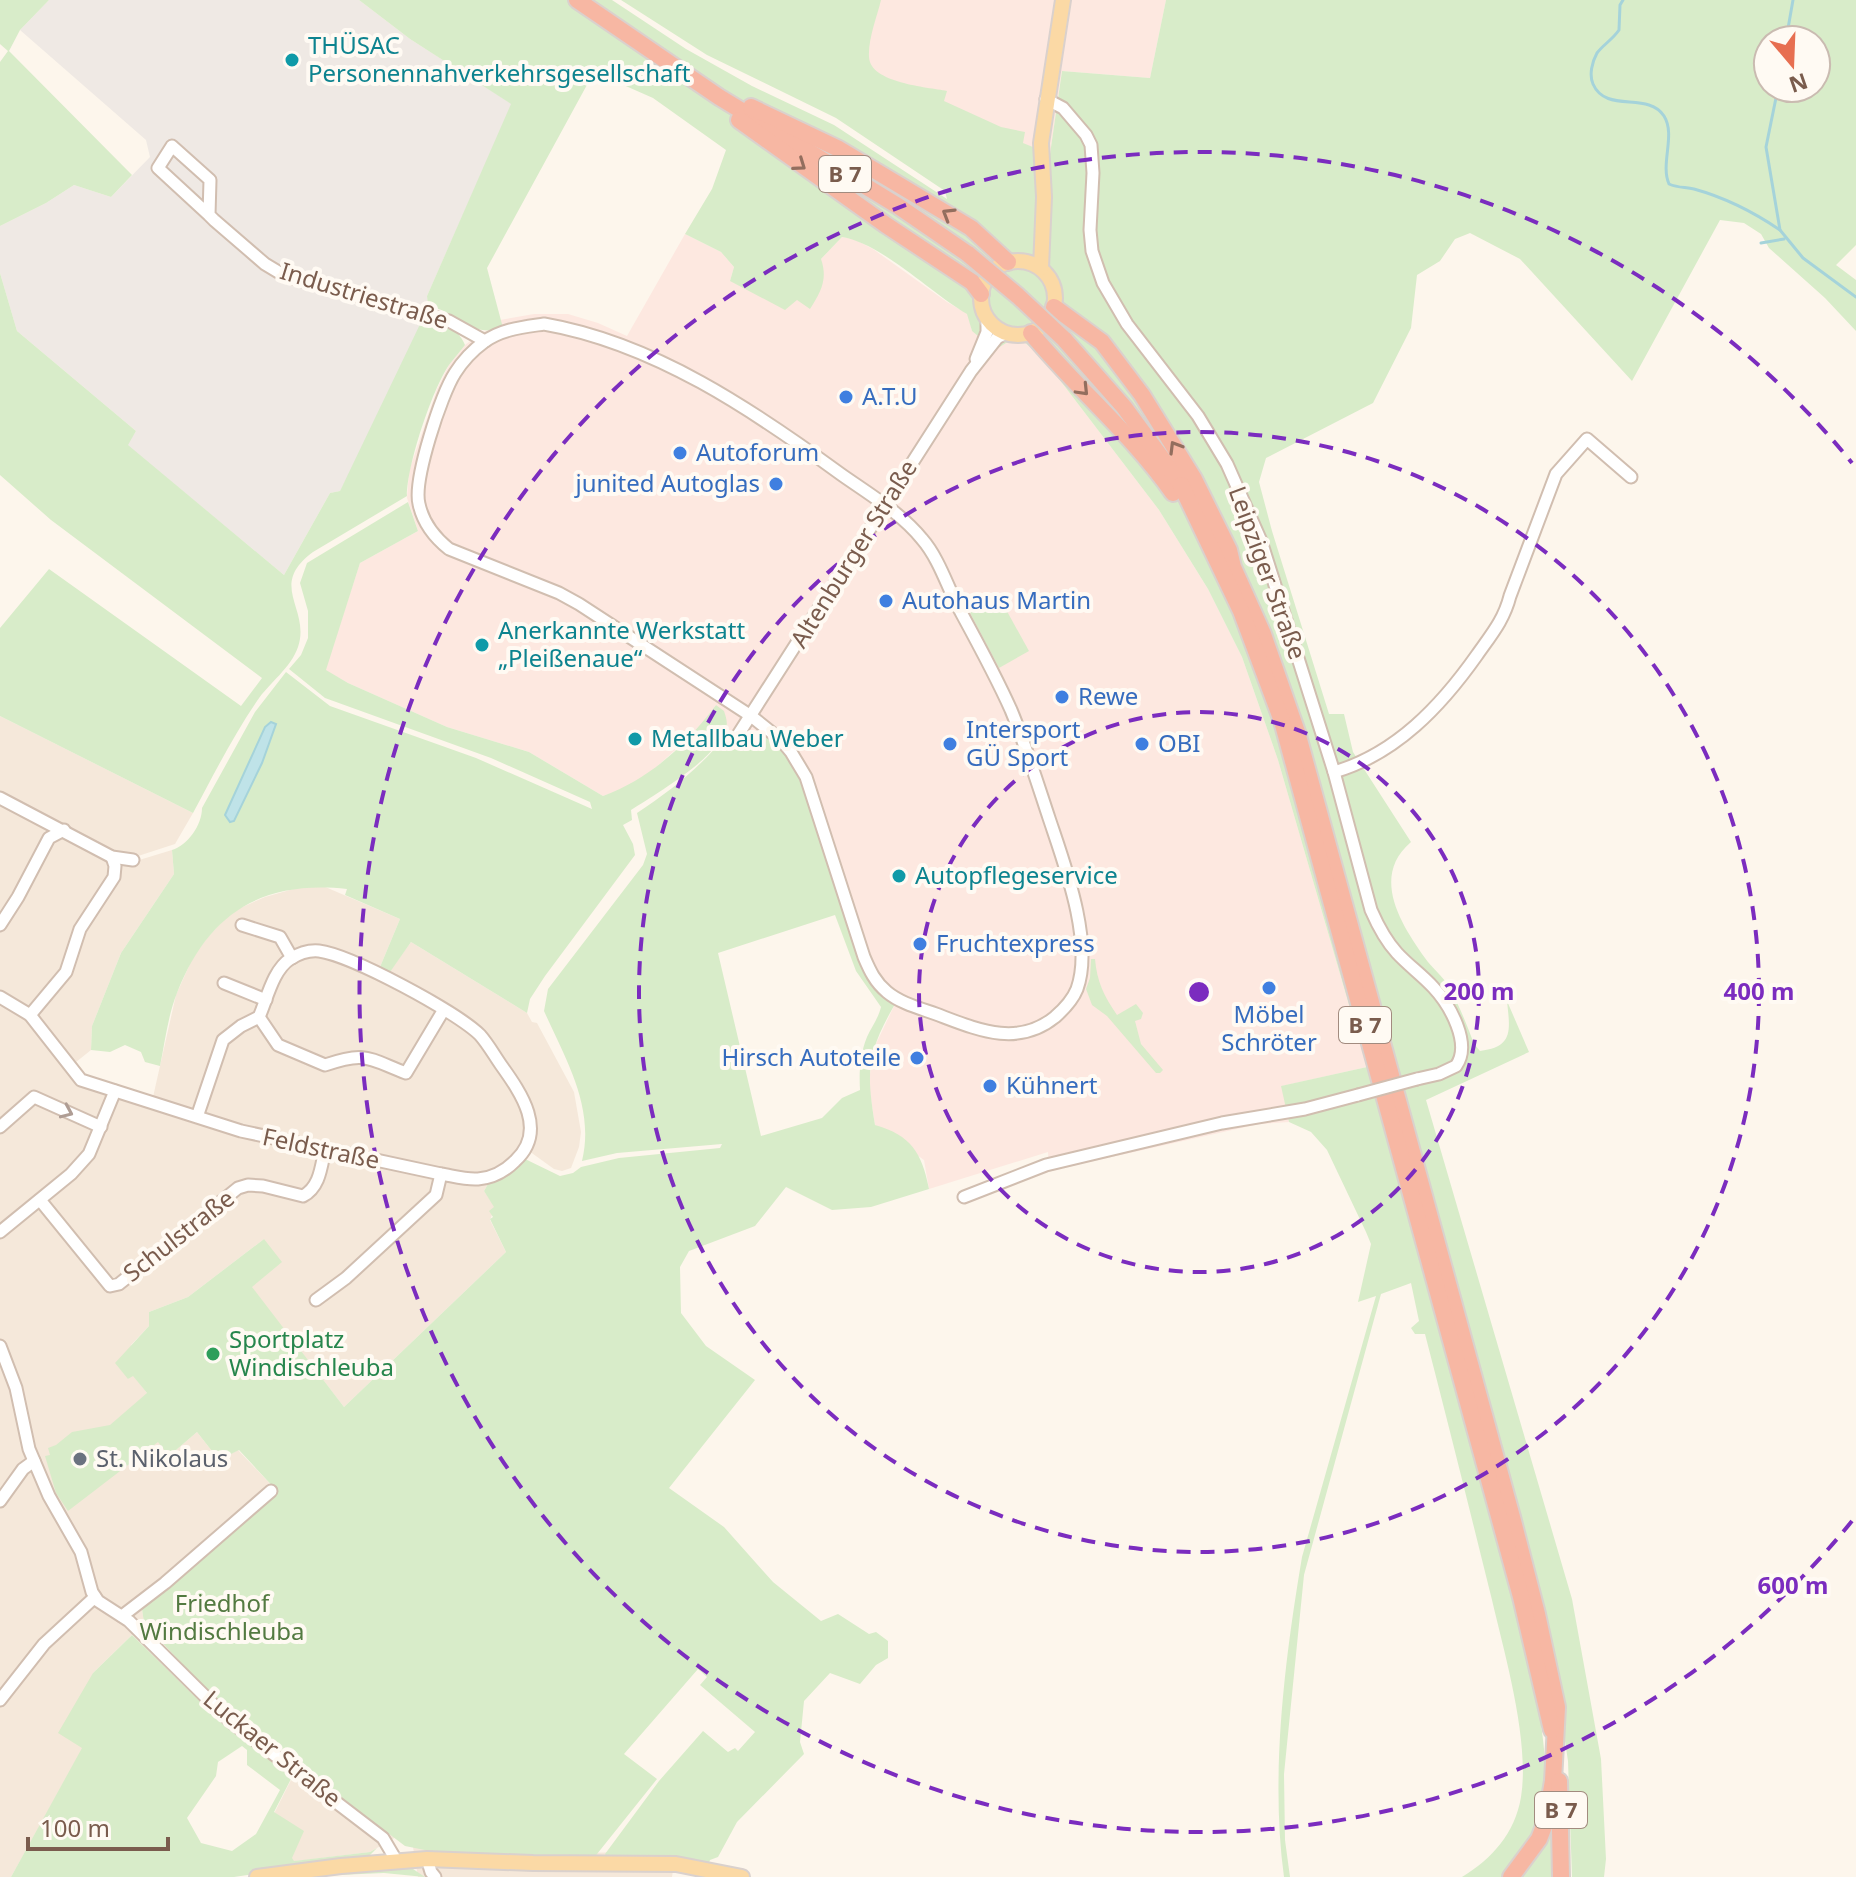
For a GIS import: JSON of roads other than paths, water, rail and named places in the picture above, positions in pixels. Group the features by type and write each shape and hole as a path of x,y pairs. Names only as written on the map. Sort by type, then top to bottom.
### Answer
{"highway":[{"name":"B 7","path":"577,0 719,97 898,206 968,254 1029,306 1064,339 1124,407 1191,496 1233,567 1279,675 1318,808 1537,1614 1557,1707 1561,1877"},
{"path":"719,97 755,107 839,149 971,228 1015,261"},
{"path":"719,97 740,121 972,282 981,294"},
{"path":"1054,307 1102,342 1142,395 1194,479 1229,550 1233,567"},
{"path":"1031,333 1131,440 1197,523"},
{"name":"B 7","path":"1181,485 1241,611 1282,721 1505,1538 1556,1743"},
{"path":"1511,1877 1539,1839 1546,1821 1556,1743"}],"main road":[{"path":"1041,268 1041,143 1063,0"},
{"path":"1015,261 1041,268 1052,282 1054,307 1043,325 1031,333 1019,335 1006,333 987,318 981,294 987,277 1015,261 1032,246 1043,214"},
{"path":"257,1877 427,1859 676,1864 742,1877"}],"street":[{"name":"Leipziger Straße","path":"964,1197 1046,1165 1222,1123 1305,1109 1439,1074 1456,1066 1461,1059 1462,1044 1453,1019 1436,990 1398,954 1379,928 1371,910 1334,772 1269,565 1247,508 1227,464 1198,416 1107,293 1092,251 1091,145 1063,108 1046,99"},
{"name":"Industriestraße","path":"209,215 210,180 172,146 158,168 209,215 265,264 285,276 449,321 485,341"},
{"name":"Altenburger Straße","path":"971,371 987,332 987,318"},
{"path":"544,324 610,340 684,374 784,433 884,505 928,548 1010,708 1030,760 1070,889 1082,951 1077,989 1060,1013 1028,1032 992,1034 903,1002 878,984 864,957 806,777 781,740 751,716 579,604 449,549 424,522 418,501 418,476 453,375 485,341 502,333 544,324"},
{"name":"Altenburger Straße","path":"736,738 971,371 997,338 1006,333"},
{"path":"1334,772 1357,765 1387,748 1449,694 1505,617 1556,474 1587,439 1631,477"},
{"path":"0,997 30,1015 66,972 80,929 114,877 133,860 112,857 1,800"},
{"path":"46,821 49,838"},
{"path":"0,925 49,838 64,830"},
{"path":"112,857 114,877"},
{"path":"242,925 280,937 292,958"},
{"path":"197,1117 223,1040 259,1017 279,971 292,958 315,951 329,953 394,981 443,1011 406,1073 362,1056 325,1065 278,1045 259,1017"},
{"path":"224,983 266,1000"},
{"name":"Feldstraße","path":"30,1015 81,1080 241,1131 441,1174 475,1179 491,1177 523,1153 530,1138 528,1108 522,1094 480,1036 463,1021 443,1011"},
{"path":"0,1232 71,1174 89,1154 115,1091"},
{"path":"0,1127 34,1097 101,1127"},
{"name":"Schulstraße","path":"40,1200 110,1286 119,1284 238,1188 248,1185 303,1196 310,1193 316,1187 325,1149"},
{"path":"316,1300 346,1278 436,1195 441,1174"},
{"path":"0,1346 13,1378 34,1461 49,1496 81,1552 95,1597 44,1644 2,1693"},
{"path":"0,1501 23,1469 34,1461"},
{"path":"122,1616 271,1491"},
{"name":"Luckaer Straße","path":"95,1597 122,1616 230,1721 383,1838 396,1860"},
{"path":"427,1859 435,1877"}],"water":[{"path":"271,722 276,724 262,763 234,821 230,822 225,815 265,727"}],"waterway":[{"path":"1623,0 1619,30 1599,50 1594,60 1592,80 1599,93 1617,101 1648,105 1664,116 1669,132 1666,168 1669,184 1727,201 1780,230"},
{"path":"1789,24 1793,0"},
{"path":"1775,104 1766,147 1780,230 1803,258 1856,297"},
{"path":"1761,243 1784,239"}],"place":[{"name":"THÜSAC Personennahverkehrsgesellschaft","path":"292,60"},
{"name":"A.T.U","path":"846,397"},
{"name":"Autoforum","path":"680,453"},
{"name":"junited Autoglas","path":"776,484"},
{"name":"Autohaus Martin","path":"886,601"},
{"name":"Anerkannte Werkstatt „Pleißenaue“","path":"482,645"},
{"name":"Rewe","path":"1062,697"},
{"name":"Metallbau Weber","path":"635,739"},
{"name":"Intersport GÜ Sport","path":"950,744"},
{"name":"OBI","path":"1142,744"},
{"name":"Autopflegeservice","path":"899,876"},
{"name":"Fruchtexpress","path":"920,944"},
{"name":"Möbel Schröter","path":"1269,988"},
{"name":"Hirsch Autoteile","path":"917,1058"},
{"name":"Kühnert","path":"990,1086"},
{"name":"Sportplatz Windischleuba","path":"213,1354"},
{"name":"St. Nikolaus","path":"80,1459"}],"park label":[{"name":"Friedhof Windischleuba","path":"222,1618"}]}
